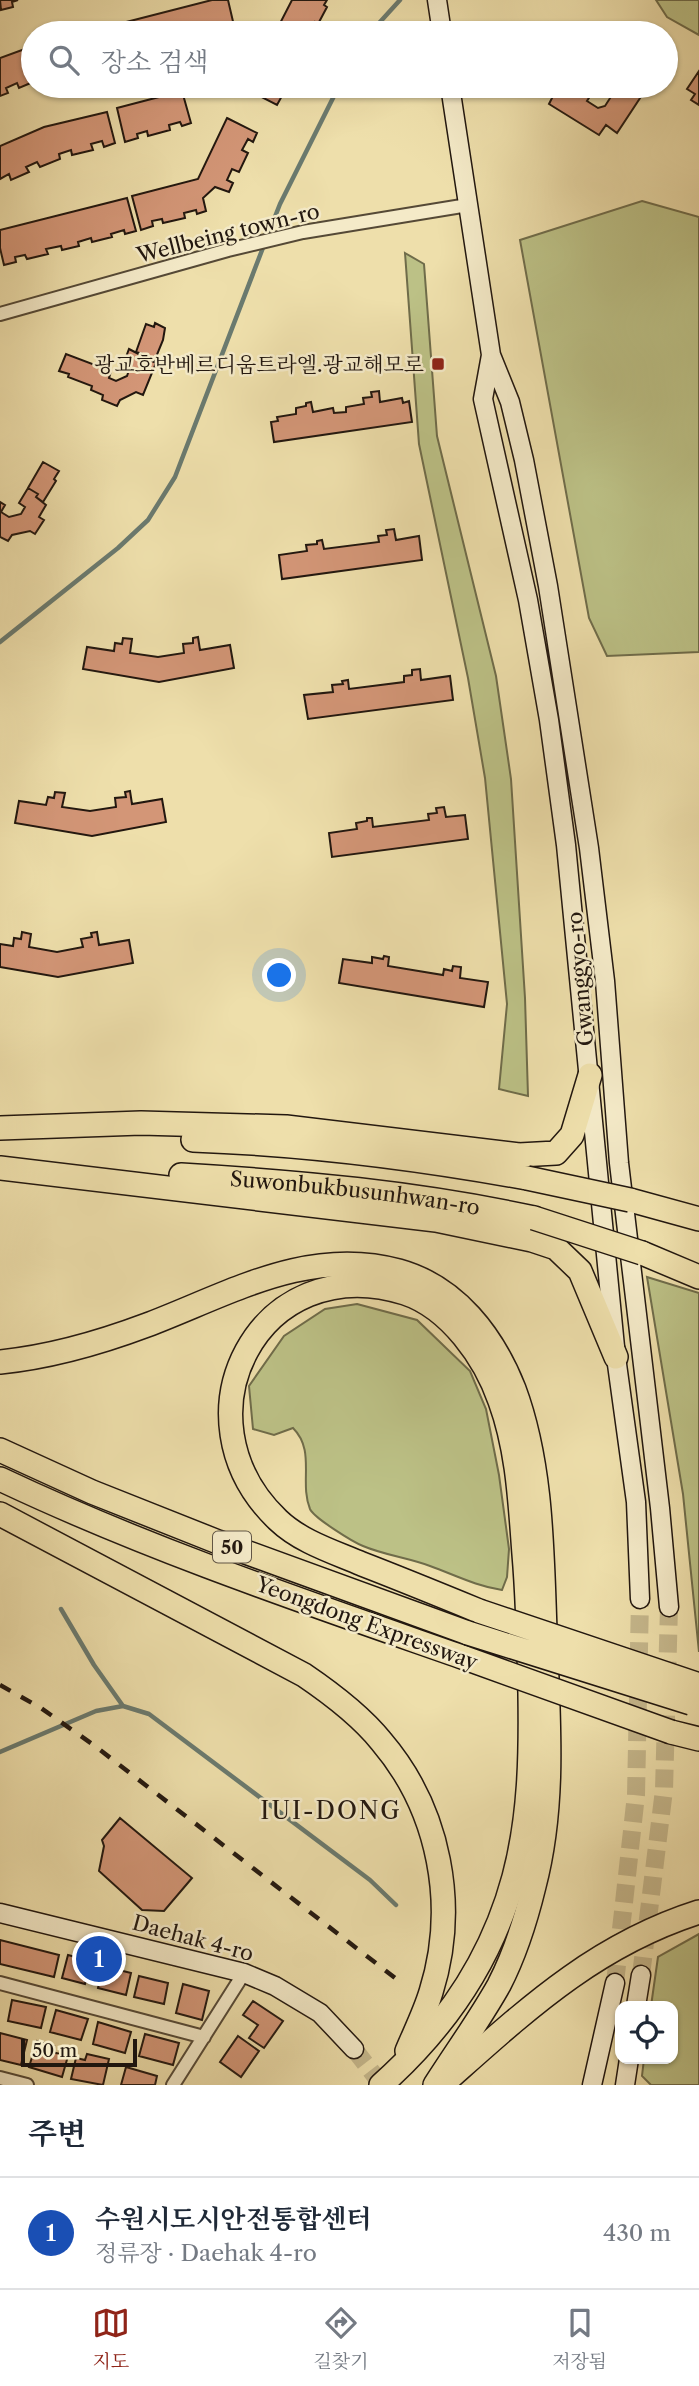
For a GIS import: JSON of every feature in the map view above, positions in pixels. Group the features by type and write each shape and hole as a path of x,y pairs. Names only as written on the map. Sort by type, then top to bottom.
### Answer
{"highway":[{"path":"0,1130 141,1123 286,1128 519,1154 556,1153 572,1135 590,1075"},
{"name":"Suwonbukbusunhwan-ro","path":"0,1130 215,1140 365,1154 527,1178 630,1200 699,1219"},
{"path":"0,1167 436,1220 532,1240 556,1248 580,1271 617,1357"},
{"name":"Suwonbukbusunhwan-ro","path":"0,1167 218,1177 371,1191 471,1205 534,1218 642,1253 699,1277"},
{"path":"0,1362 76,1348 146,1326 272,1275 317,1265 339,1264 400,1271 436,1286 463,1308 488,1340 514,1389 533,1472 543,1595 549,1737 548,1804 544,1845 521,1932 500,1983 435,2085"},
{"path":"381,2085 401,2067 439,2023 483,1960 514,1877 524,1828 531,1746 529,1611 516,1465 510,1434 495,1387 469,1345 435,1309 402,1292 354,1286 321,1291 289,1305 265,1325 240,1362 231,1395 230,1411 234,1445 255,1492 279,1521 308,1540 479,1611 696,1698"},
{"name":"Yeongdong Expressway","path":"0,1450 92,1492 192,1532 468,1633 696,1698"},
{"name":"Yeongdong Expressway","path":"0,1479 92,1521 267,1588 699,1740"},
{"path":"0,1514 304,1675 341,1701 381,1741 405,1776 421,1808 439,1861 444,1897 442,1935 431,1992 401,2067"},
{"path":"441,2085 513,2020 580,1969 645,1934 699,1912"}],"main road":[{"path":"437,0 440,21"},
{"name":"Gwanggyo-ro","path":"452,98 491,355 510,402 524,460 548,586 589,848 605,981 620,1174 660,1508 669,1607"},
{"name":"Gwanggyo-ro","path":"491,355 483,399 528,600 550,720 566,845 590,1075 595,1151 636,1502 640,1599"},
{"name":"Daehak 4-ro","path":"0,1913 244,1973 275,1986 320,2013 354,2049"},
{"path":"637,2001 641,1975"},
{"path":"592,2085 615,1983"},
{"path":"625,2085 628,2064"}],"street":[{"name":"Wellbeing town-ro","path":"0,314 228,250 303,232 468,205"},
{"path":"173,2085 244,1973"},
{"path":"0,1983 204,2037"},
{"path":"0,2078 27,2085"}],"green space":[{"path":"656,0 699,0 699,35 678,21 667,17"},
{"path":"642,201 699,217 699,652 607,656 589,618 520,240"},
{"path":"405,253 424,264 437,436 496,676 511,779 525,998 528,1096 499,1089 507,1004 485,778 468,678 419,444"},
{"path":"647,1277 699,1293 699,1652 683,1494"},
{"path":"357,1304 417,1320 470,1371 486,1409 499,1475 509,1549 507,1577 502,1590 371,1549 334,1529 310,1509 304,1447 293,1428 274,1435 253,1429 249,1386 284,1336 325,1309"},
{"path":"699,1934 699,2085 651,2085 642,2076 643,2064 678,2064 678,2001 652,2001 658,1957"}],"building":[{"path":"0,0 18,0 12,2 13,7 1,10"},
{"path":"212,0 228,0 233,21 130,21"},
{"path":"292,0 327,0 324,5 327,7 320,21 281,21"},
{"path":"21,50 21,87 17,83 6,88 8,93 0,96 0,58"},
{"path":"699,71 699,105 691,100 695,94 687,89"},
{"path":"155,98 184,98 191,123 182,126 180,122 169,125 170,130 148,136 147,131 137,134 138,138 125,142 117,108"},
{"path":"263,98 281,98 277,105"},
{"path":"552,98 589,98 587,101 598,108 605,106 610,98 640,98 617,133 606,125 599,135 549,104"},
{"path":"107,112 115,143 104,147 102,141 91,144 93,150 72,155 71,150 59,154 60,159 40,167 37,162 26,167 29,172 11,180 9,174 0,179 0,146 44,127"},
{"path":"227,118 257,133 253,142 248,139 242,150 248,153 239,172 232,169 227,180 233,183 229,192 215,187 203,198 206,211 197,214 196,210 184,213 185,218 163,223 162,219 152,221 153,226 141,230 132,196 198,179"},
{"path":"127,198 136,231 125,234 124,230 111,234 112,237 92,242 91,238 78,242 79,246 62,250 61,246 46,249 48,254 27,259 25,255 15,257 16,262 4,265 0,230"},
{"path":"155,323 165,328 154,362 136,352 146,324 154,327"},
{"path":"129,349 156,363 143,395 136,392 120,400 117,406 102,400 103,395 91,390 92,386 59,371 66,354 111,371 109,378 116,381 127,376 130,367 123,365"},
{"path":"379,391 380,402 402,398 403,403 409,401 412,422 274,442 271,422 278,421 277,417 296,414 296,408 311,402 313,412 333,408 334,413 346,412 346,407 364,404 363,398 372,397 371,392"},
{"path":"43,462 59,471 43,502 36,497 38,494 28,488"},
{"path":"28,488 38,494 36,497 46,505 39,517 44,520 35,534 30,531 12,535 8,541 0,537 0,502 5,505 1,512 9,517 21,514 25,507 19,503"},
{"path":"394,529 396,540 419,536 422,560 282,579 279,555 307,551 306,545 317,544 317,541 322,540 324,549 379,542 378,536 387,535 386,530"},
{"path":"198,637 200,650 230,645 234,668 159,682 83,669 87,647 114,651 115,643 122,644 123,638 132,639 130,653 158,657 184,653 183,644 193,643 193,638"},
{"path":"420,669 421,680 450,676 453,700 308,719 304,695 333,692 332,685 343,684 342,681 348,680 349,689 404,682 404,676 412,675 412,670"},
{"path":"130,791 132,804 162,799 166,822 92,836 15,823 19,801 46,805 48,797 54,798 55,792 65,793 62,807 90,811 116,807 115,798 126,797 125,792"},
{"path":"444,807 446,817 465,815 468,839 332,857 329,833 357,829 356,823 367,821 367,818 372,818 373,827 429,820 428,814 437,813 436,808"},
{"path":"22,932 31,934 29,947 57,952 83,947 81,939 92,937 91,933 97,932 99,945 129,940 133,963 58,977 0,967 0,944 13,946 14,938 21,939"},
{"path":"384,956 389,957 388,966 443,975 444,969 452,971 453,966 461,967 460,978 488,982 484,1007 339,983 343,959 372,963 372,957 383,959"},
{"path":"120,1818 192,1878 164,1911 142,1910 99,1871 104,1846 102,1840"},
{"path":"0,1940 59,1955 54,1977 0,1964"},
{"path":"68,1955 91,1961 85,1984 62,1978"},
{"path":"103,1966 131,1973 126,1995 98,1988"},
{"path":"139,1976 168,1983 164,2004 134,1997"},
{"path":"183,1984 209,1991 202,2020 176,2013"},
{"path":"12,2000 46,2007 41,2028 8,2021"},
{"path":"253,2001 283,2021 264,2048 249,2038 258,2025 243,2015"},
{"path":"56,2010 88,2019 81,2040 50,2032"},
{"path":"98,2022 131,2032 125,2053 93,2044"},
{"path":"0,2033 27,2040 21,2065 0,2060"},
{"path":"145,2034 179,2043 173,2065 139,2056"},
{"path":"238,2036 259,2051 241,2077 220,2062"},
{"path":"37,2041 54,2046 52,2052 68,2056 62,2077 29,2067"},
{"path":"87,2054 109,2059 103,2085 71,2079 76,2058 85,2060"},
{"path":"126,2067 157,2076 155,2085 121,2085"}],"waterway":[{"path":"381,21 400,0"},
{"path":"267,237 280,204 333,98"},
{"path":"0,642 118,548 148,520 175,477 264,245"},
{"path":"61,1609 94,1665 123,1706"},
{"path":"0,1752 96,1711 123,1706 149,1714 370,1880 396,1905"}],"tunnel":[{"path":"615,1983 636,1795 640,1599"},
{"path":"641,1975 664,1790 669,1607"},
{"path":"354,2049 382,2085"}],"railway":[{"path":"0,1685 41,1708 95,1746 399,1981"}],"place":[{"name":"광교호반베르디움트라엘.광교해모로","path":"438,364"},
{"name":"수원시도시안전통합센터","path":"99,1959"}],"district":[{"name":"IUI-DONG","path":"331,1810"}]}
